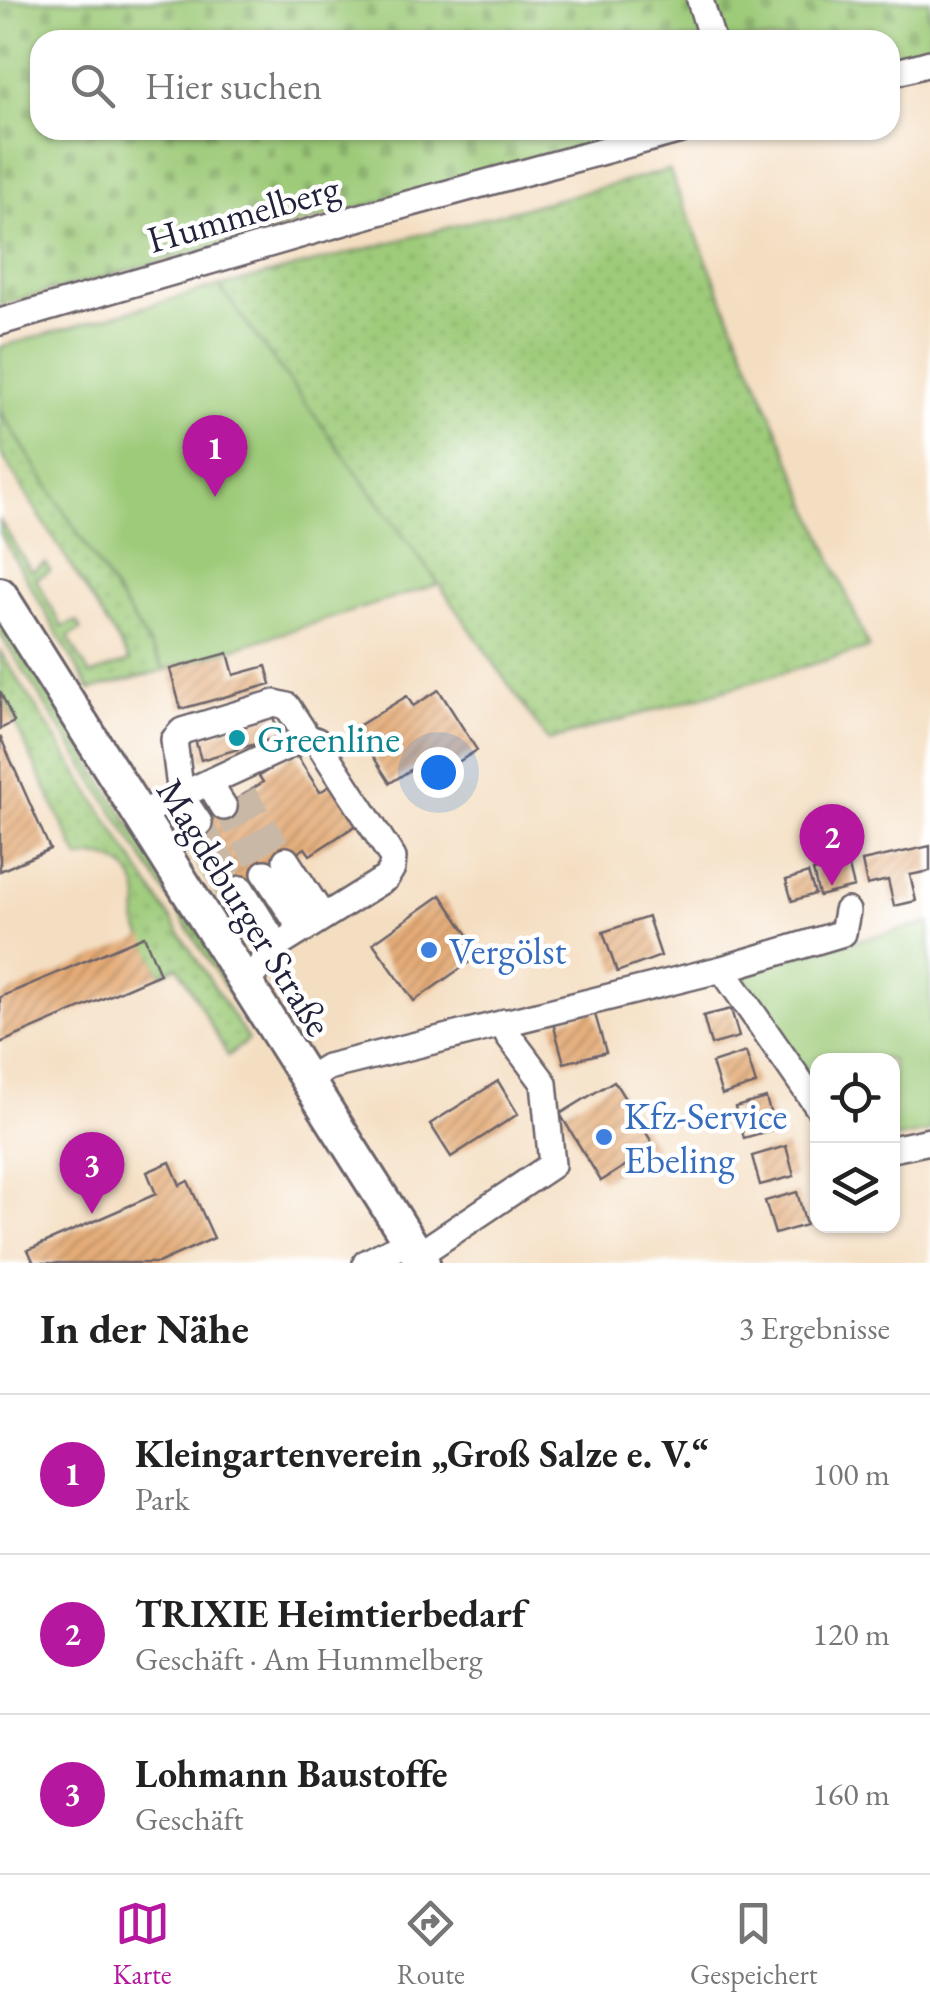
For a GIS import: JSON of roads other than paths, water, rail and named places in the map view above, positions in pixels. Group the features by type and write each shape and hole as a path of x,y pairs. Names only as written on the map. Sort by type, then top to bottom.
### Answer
{"main road":[{"name":"Magdeburger Straße","path":"0,594 417,1253"}],"street":[{"path":"700,0 709,30"},
{"path":"900,71 930,63"},
{"name":"Hummelberg","path":"0,322 644,140"},
{"path":"199,823 181,796 174,740 182,731 275,703 287,706 307,737 318,741 393,858 386,878 278,946 246,984"},
{"path":"138,815 181,796 227,789 307,737"},
{"path":"276,866 312,924"},
{"path":"241,888 278,946"},
{"path":"307,1080 328,1067 722,969 844,933 848,911"},
{"path":"722,969 810,1096"},
{"path":"366,1263 417,1253 552,1165 544,1083 508,1035 504,1022"},
{"path":"900,1148 930,1142"}],"tunnel":[{"path":"244,794 286,860"},
{"path":"224,807 265,873"},
{"path":"199,823 241,889"}],"place":[{"name":"Kleingartenverein „Groß Salze e. V.“","path":"215,497"},
{"name":"Greenline","path":"237,738"},
{"name":"TRIXIE Heimtierbedarf","path":"832,886"},
{"name":"Vergölst","path":"429,950"},
{"name":"Kfz-Service Ebeling","path":"604,1137"},
{"name":"Lohmann Baustoffe","path":"92,1214"}]}
